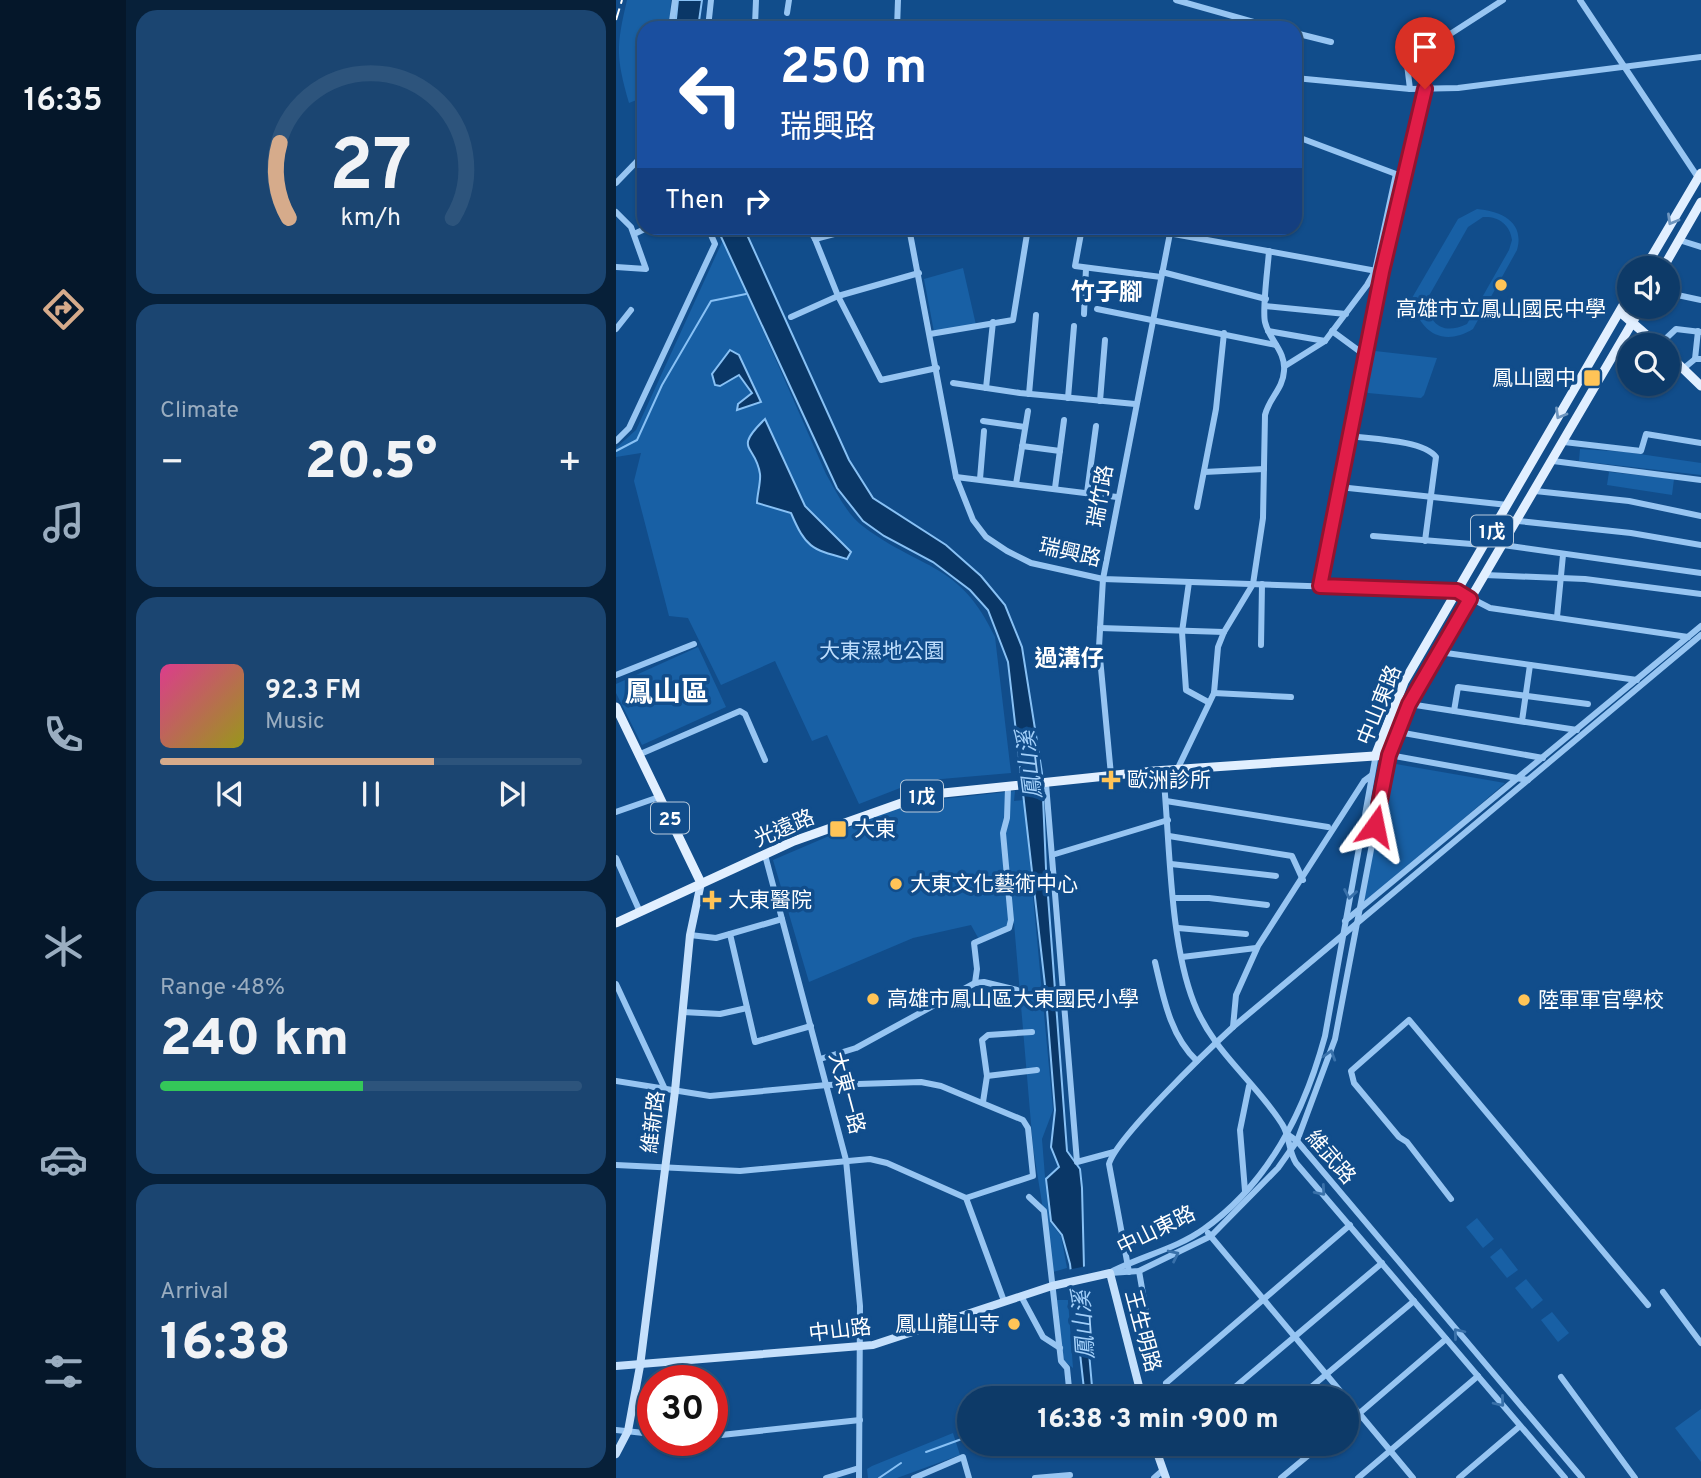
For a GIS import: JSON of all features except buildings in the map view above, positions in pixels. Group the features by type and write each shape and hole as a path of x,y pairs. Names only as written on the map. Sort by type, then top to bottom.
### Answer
{"main road":[{"path":"1652,256 1700,177"},
{"path":"1670,256 1701,202"},
{"name":"中山東路","path":"1376,754 1404,682 1617,317"},
{"path":"1630,319 1646,333"},
{"name":"中山東路","path":"1389,755 1409,704 1633,321"},
{"path":"1680,366 1701,386"},
{"name":"25","path":"616,707 701,883"},
{"name":"1戊","path":"1012,787 1177,769 1389,755"},
{"name":"光遠路","path":"616,923 765,855 897,802 924,795 1012,787"},
{"name":"維新路","path":"640,1365 675,1091 690,936 701,883"},
{"name":"中山路","path":"651,1365 861,1346 912,1334 1056,1285 1110,1273"},
{"name":"王生明路","path":"1110,1273 1139,1386"},
{"name":"中山路","path":"616,1366 637,1366"},
{"name":"維新路","path":"616,1454 628,1431 637,1382"},
{"path":"1158,1456 1165,1474"}],"street":[{"path":"672,21 675,0"},
{"path":"709,21 711,0"},
{"path":"754,21 756,0"},
{"path":"787,13 789,0"},
{"path":"897,21 898,0"},
{"path":"1176,0 1250,21"},
{"path":"1410,89 1406,56 1427,49 1503,0"},
{"path":"1580,0 1622,67 1700,177"},
{"path":"1302,35 1331,42"},
{"path":"1302,79 1410,89 1458,88 1701,57"},
{"path":"1285,366 1325,341 1379,271 1407,175 1425,89"},
{"path":"1302,139 1396,174 1407,175"},
{"path":"616,183 637,161"},
{"path":"1320,586 1366,356 1396,174"},
{"path":"616,212 635,234 646,269 616,267"},
{"path":"616,442 629,428 715,244 711,235"},
{"path":"813,235 838,296 881,380 937,368"},
{"path":"815,239 831,235"},
{"name":"瑞興路","path":"911,235 956,477 973,520 986,537 1007,551 1031,563 1102,579 1457,591 1490,608 1688,637"},
{"path":"930,334 1013,320 1027,235"},
{"path":"1081,235 1075,266 1162,274 1266,302 1346,314"},
{"name":"瑞竹路","path":"1111,775 1099,647 1102,579 1169,235"},
{"path":"1194,235 1379,271"},
{"path":"1679,240 1701,247"},
{"path":"1177,769 1214,693 1219,647 1224,632 1253,584 1263,518 1265,415 1270,400 1282,386 1285,366 1268,331 1264,316 1269,251"},
{"path":"1084,314 1086,268"},
{"path":"791,317 838,296 919,273"},
{"path":"1680,296 1701,300"},
{"path":"1097,309 1153,318 1276,345"},
{"path":"616,329 631,310"},
{"path":"1029,394 1037,315"},
{"path":"986,388 993,322"},
{"path":"1068,398 1074,326"},
{"path":"1672,333 1676,329 1700,331 1698,359 1686,372 1701,376"},
{"path":"1268,331 1325,341"},
{"path":"1332,331 1366,356"},
{"path":"1197,507 1216,409 1224,333"},
{"path":"1100,401 1105,340"},
{"path":"953,383 1029,394 1135,404"},
{"path":"1016,484 1028,411"},
{"path":"1055,488 1065,419"},
{"path":"983,421 1025,427"},
{"path":"1087,493 1096,426"},
{"path":"980,480 984,431"},
{"path":"1564,442 1641,451 1646,434 1701,443"},
{"path":"1350,436 1422,447 1436,457 1425,541"},
{"path":"1022,446 1060,451"},
{"path":"1553,461 1701,480"},
{"path":"1204,472 1264,469"},
{"path":"956,477 1117,497"},
{"path":"1339,487 1508,505"},
{"path":"1535,491 1629,501 1701,516"},
{"path":"1518,521 1631,533 1701,545"},
{"path":"1373,536 1483,545"},
{"path":"1503,545 1701,573"},
{"path":"1556,617 1563,555"},
{"path":"1485,575 1560,578 1701,594"},
{"path":"1189,582 1182,632 1186,690 1208,702"},
{"path":"1261,645 1262,584"},
{"path":"1345,921 1701,626"},
{"path":"1100,628 1224,632"},
{"path":"1129,1272 1108,1169 1116,1151 1197,1061 1233,1027 1701,635"},
{"path":"616,675 694,644"},
{"path":"1439,652 1637,680"},
{"path":"1522,721 1530,665"},
{"path":"1454,711 1458,687 1588,704"},
{"path":"1214,693 1291,698"},
{"path":"1409,704 1577,730"},
{"path":"638,755 740,711 745,714 765,760"},
{"path":"1398,732 1543,758"},
{"name":"中山東路","path":"1110,1273 1126,1264 1163,1251 1204,1228 1245,1191 1287,1134 1317,1066 1325,1036 1376,754"},
{"path":"1389,755 1528,780"},
{"name":"中山東路","path":"1110,1273 1139,1271 1211,1236 1290,1153 1297,1141 1335,1039 1354,926 1389,755"},
{"path":"1163,771 1178,928 1182,957 1194,1003 1215,1044 1287,1134"},
{"path":"1233,1027 1236,995 1258,946 1303,880 1364,781 1372,775"},
{"path":"1044,784 1077,1162 1116,1151"},
{"path":"975,983 977,969 974,943 1009,928 1011,920 1003,833 1012,787"},
{"path":"616,813 659,797"},
{"path":"1166,801 1328,827"},
{"path":"1052,855 1168,820"},
{"path":"1169,836 1292,856 1303,880"},
{"name":"大東一路","path":"765,855 846,1160 860,1306 859,1478"},
{"path":"616,858 640,912"},
{"path":"1171,864 1276,876"},
{"path":"1174,898 1209,898 1267,905"},
{"path":"690,936 716,938 782,919"},
{"path":"1178,928 1246,934"},
{"path":"730,934 755,1042 811,1026"},
{"path":"1182,957 1258,946"},
{"path":"1155,962 1172,1022 1181,1041 1197,1061"},
{"path":"820,1059 856,1048 975,983 1017,990"},
{"path":"616,984 664,1087"},
{"path":"682,1012 720,1014 747,1008"},
{"path":"1451,1199 1354,1083 1351,1071 1409,1020 1647,1305"},
{"path":"983,1102 987,1076 982,1043 985,1037 1032,1032"},
{"path":"987,1076 1037,1070"},
{"path":"616,1081 710,1096 827,1085 920,1082 940,1086 1023,1119 1028,1128 1033,1175 965,1198 887,1163 846,1160 784,1169 616,1165"},
{"path":"1245,1191 1240,1129 1250,1086"},
{"name":"維武路","path":"1287,1134 1297,1141 1582,1478"},
{"name":"維武路","path":"1287,1134 1290,1153 1565,1478"},
{"path":"1029,1197 1044,1211 1056,1285 1060,1348 1062,1361 1067,1368 1069,1386"},
{"path":"965,1198 1004,1301"},
{"path":"1166,1383 1350,1225"},
{"path":"1204,1228 1336,1386"},
{"path":"1237,1386 1382,1263"},
{"path":"1139,1271 1148,1323"},
{"path":"1663,1292 1701,1343"},
{"path":"1021,1296 1043,1337 1060,1348"},
{"path":"1313,1386 1414,1301"},
{"path":"1413,1478 1359,1413 1447,1339"},
{"path":"1359,1478 1478,1376"},
{"path":"1561,1377 1635,1478"},
{"path":"728,1434 860,1420"},
{"path":"1459,1478 1520,1426"},
{"path":"616,1430 637,1432"},
{"path":"1280,1478 1307,1456"},
{"path":"914,1478 963,1457 970,1478"},
{"path":"826,1478 859,1468"},
{"path":"1154,1478 1165,1474"},
{"path":"1035,1478 1070,1475"}],"green space":[{"path":"627,0 671,0 670,21 637,21 637,100 629,103 619,52"},
{"path":"1477,209 1494,212 1514,225 1519,240 1517,250 1473,329 1451,337 1433,333 1426,327 1415,310 1412,298 1458,219","holes":["1483,217 1502,222 1509,230 1512,240 1509,250 1467,324 1451,329 1439,326 1431,317 1426,301 1468,227"]},
{"name":"大東濕地公園","path":"723,240 826,474 847,510 858,522 885,541 953,581 968,594 995,637 1011,773 918,781 859,804 827,735 812,741 775,661 721,685 688,618 669,616 634,481 641,453 616,457 616,448 636,430"},
{"path":"963,268 976,325 934,332 924,279"},
{"path":"1375,351 1437,358 1424,395 1421,398 1368,393 1364,388 1369,356"},
{"path":"1580,449 1626,452 1701,463 1701,475 1579,461"},
{"path":"1609,472 1674,479 1672,495 1607,485"},
{"path":"698,647 726,707 642,745 616,693 616,684"},
{"path":"1390,763 1505,783 1357,911"},
{"name":"大東文化藝術中心","path":"1015,791 1014,801 1024,800 1053,1110 1042,1139 1045,1177 1052,1178 1050,1222 1061,1236 1067,1268 1053,1272 1033,1147 1014,923 981,943 971,925 913,938 809,982 773,860 906,803"},
{"path":"1477,1218 1494,1239 1483,1248 1466,1227"},
{"path":"1501,1248 1518,1270 1507,1278 1490,1257"},
{"path":"1526,1279 1543,1300 1532,1309 1515,1288"},
{"path":"1057,1300 1068,1300 1073,1368 1063,1360"},
{"path":"1552,1312 1569,1333 1558,1342 1541,1320"},
{"path":"1701,1409 1701,1462 1675,1428"},
{"path":"953,1433 957,1456 897,1478 868,1478 867,1469"}],"water":[{"path":"678,0 702,0 699,21 676,21"},
{"name":"鳳山溪","path":"720,235 747,235 849,460 873,498 946,545 981,576 1005,605 1022,647 1042,773 1046,869 1067,1151 1080,1169 1082,1188 1085,1307 1092,1386 1084,1386 1070,1264 1062,1235 1051,1221 1046,1179 1059,1167 1051,1147 1055,1110 1045,985 1008,662 988,610 970,590 933,562 884,536 863,521 837,488"},
{"path":"730,350 739,355 761,402 737,410 738,404 752,393 739,375 720,386 715,385 712,374"},
{"path":"765,419 805,506 851,552 847,559 825,553 811,545 801,534 791,513 757,503 760,474 748,443 755,429"}],"pier":[{"path":"1087,1266 1088,1294 1071,1297 1067,1270"}],"waterway":[{"path":"616,451 637,440 662,385 711,301 746,294"},
{"path":"926,1452 957,1441"},
{"path":"879,1478 901,1463"}],"railway":[{"path":"616,20 622,0"}],"place":[{"name":"高雄市立鳳山國民中學","path":"1501,285"},
{"name":"鳳山國中","path":"1592,378"},
{"name":"歐洲診所","path":"1111,780"},
{"name":"大東","path":"838,829"},
{"name":"大東文化藝術中心","path":"896,884"},
{"name":"大東醫院","path":"712,900"},
{"name":"高雄市鳳山區大東國民小學","path":"873,999"},
{"name":"陸軍軍官學校","path":"1524,1000"},
{"name":"鳳山龍山寺","path":"1014,1324"}],"district":[{"name":"竹子腳","path":"1107,292"},
{"name":"過溝仔","path":"1069,658"},
{"name":"鳳山區","path":"667,691"}],"route":[{"path":"1375,826 1389,755 1409,704 1470,599 1457,591 1320,586 1382,272 1407,175 1425,89"}]}
